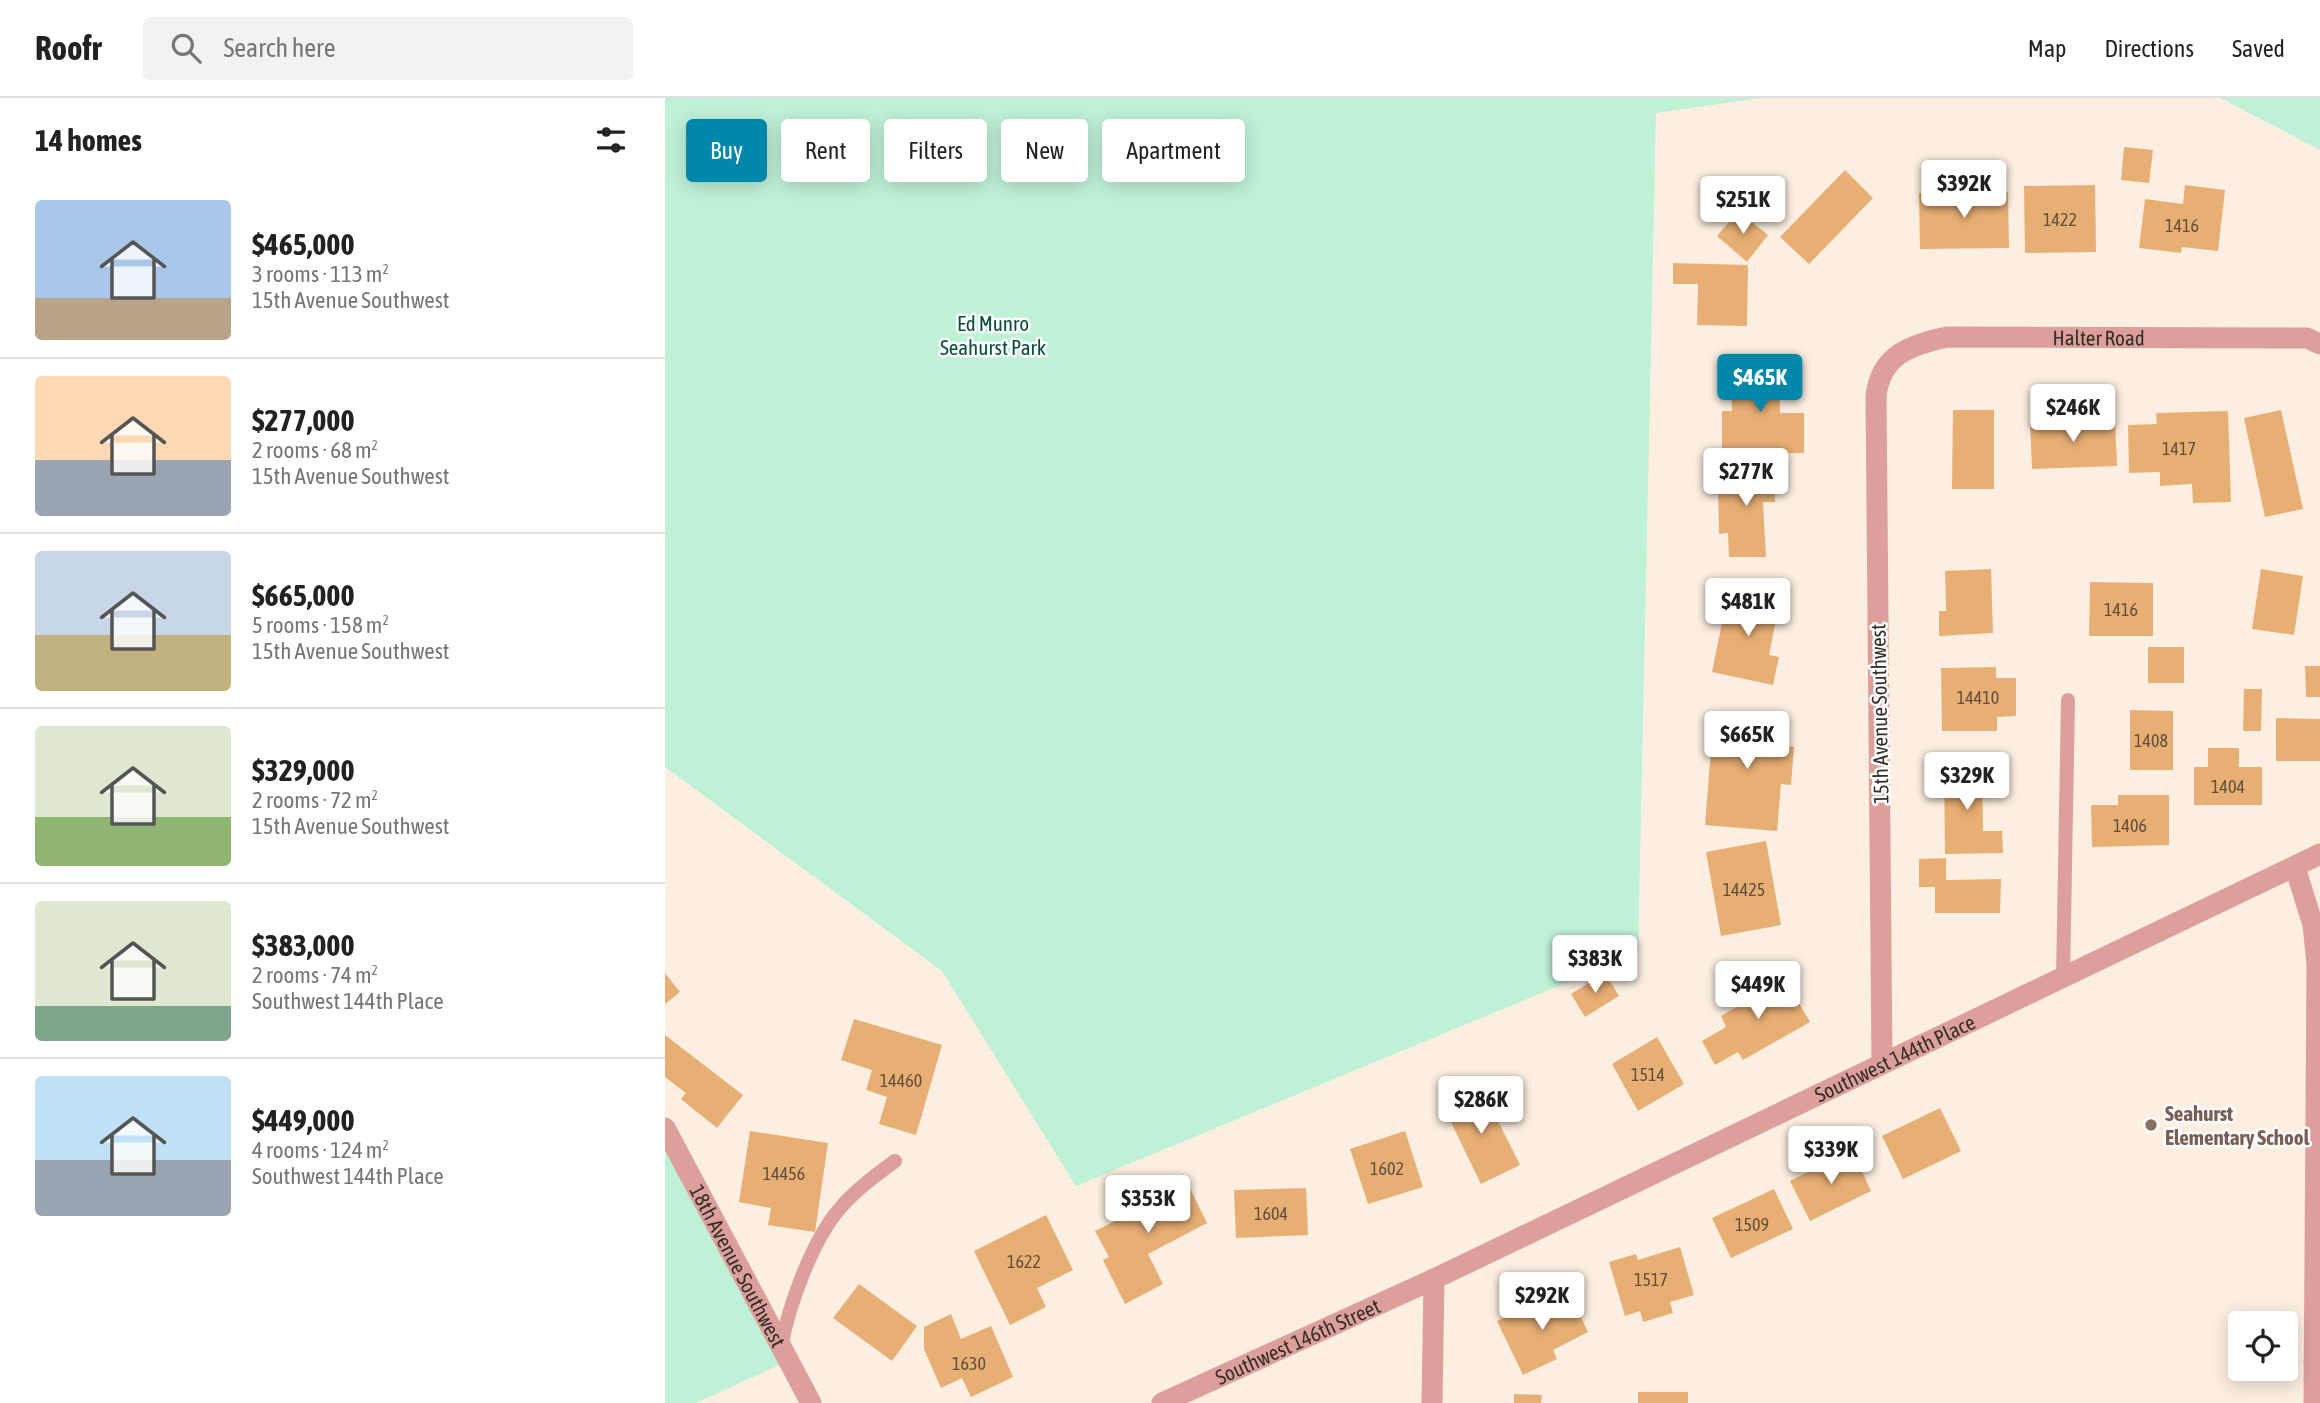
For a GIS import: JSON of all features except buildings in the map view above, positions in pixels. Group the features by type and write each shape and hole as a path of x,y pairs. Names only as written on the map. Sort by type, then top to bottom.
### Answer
{"street":[{"name":"Halter Road","path":"1886,366 1915,344 1947,337 2307,338 2320,344"},
{"name":"15th Avenue Southwest","path":"1882,1064 1876,396 1877,382 1886,366"},
{"name":"Southwest 144th Place","path":"1434,1279 2320,854"},
{"path":"2295,867 2313,925 2317,964 2317,1362 2314,1403"},
{"name":"18th Avenue Southwest","path":"665,1128 811,1403"},
{"path":"1432,1403 1434,1279"},
{"name":"Southwest 146th Street","path":"1162,1403 1434,1279"}],"lane":[{"path":"2063,978 2068,700"},
{"path":"781,1347 786,1321 824,1229 851,1196 895,1161"}],"green space":[{"name":"Ed Munro Seahurst Park","path":"665,98 1761,98 1656,113 1638,953 1076,1186 942,971 665,767"},
{"path":"2220,98 2320,98 2320,150"},
{"path":"665,1128 788,1361 696,1403 665,1403"}],"place":[{"name":"Seahurst Elementary School","path":"2151,1125"}]}
